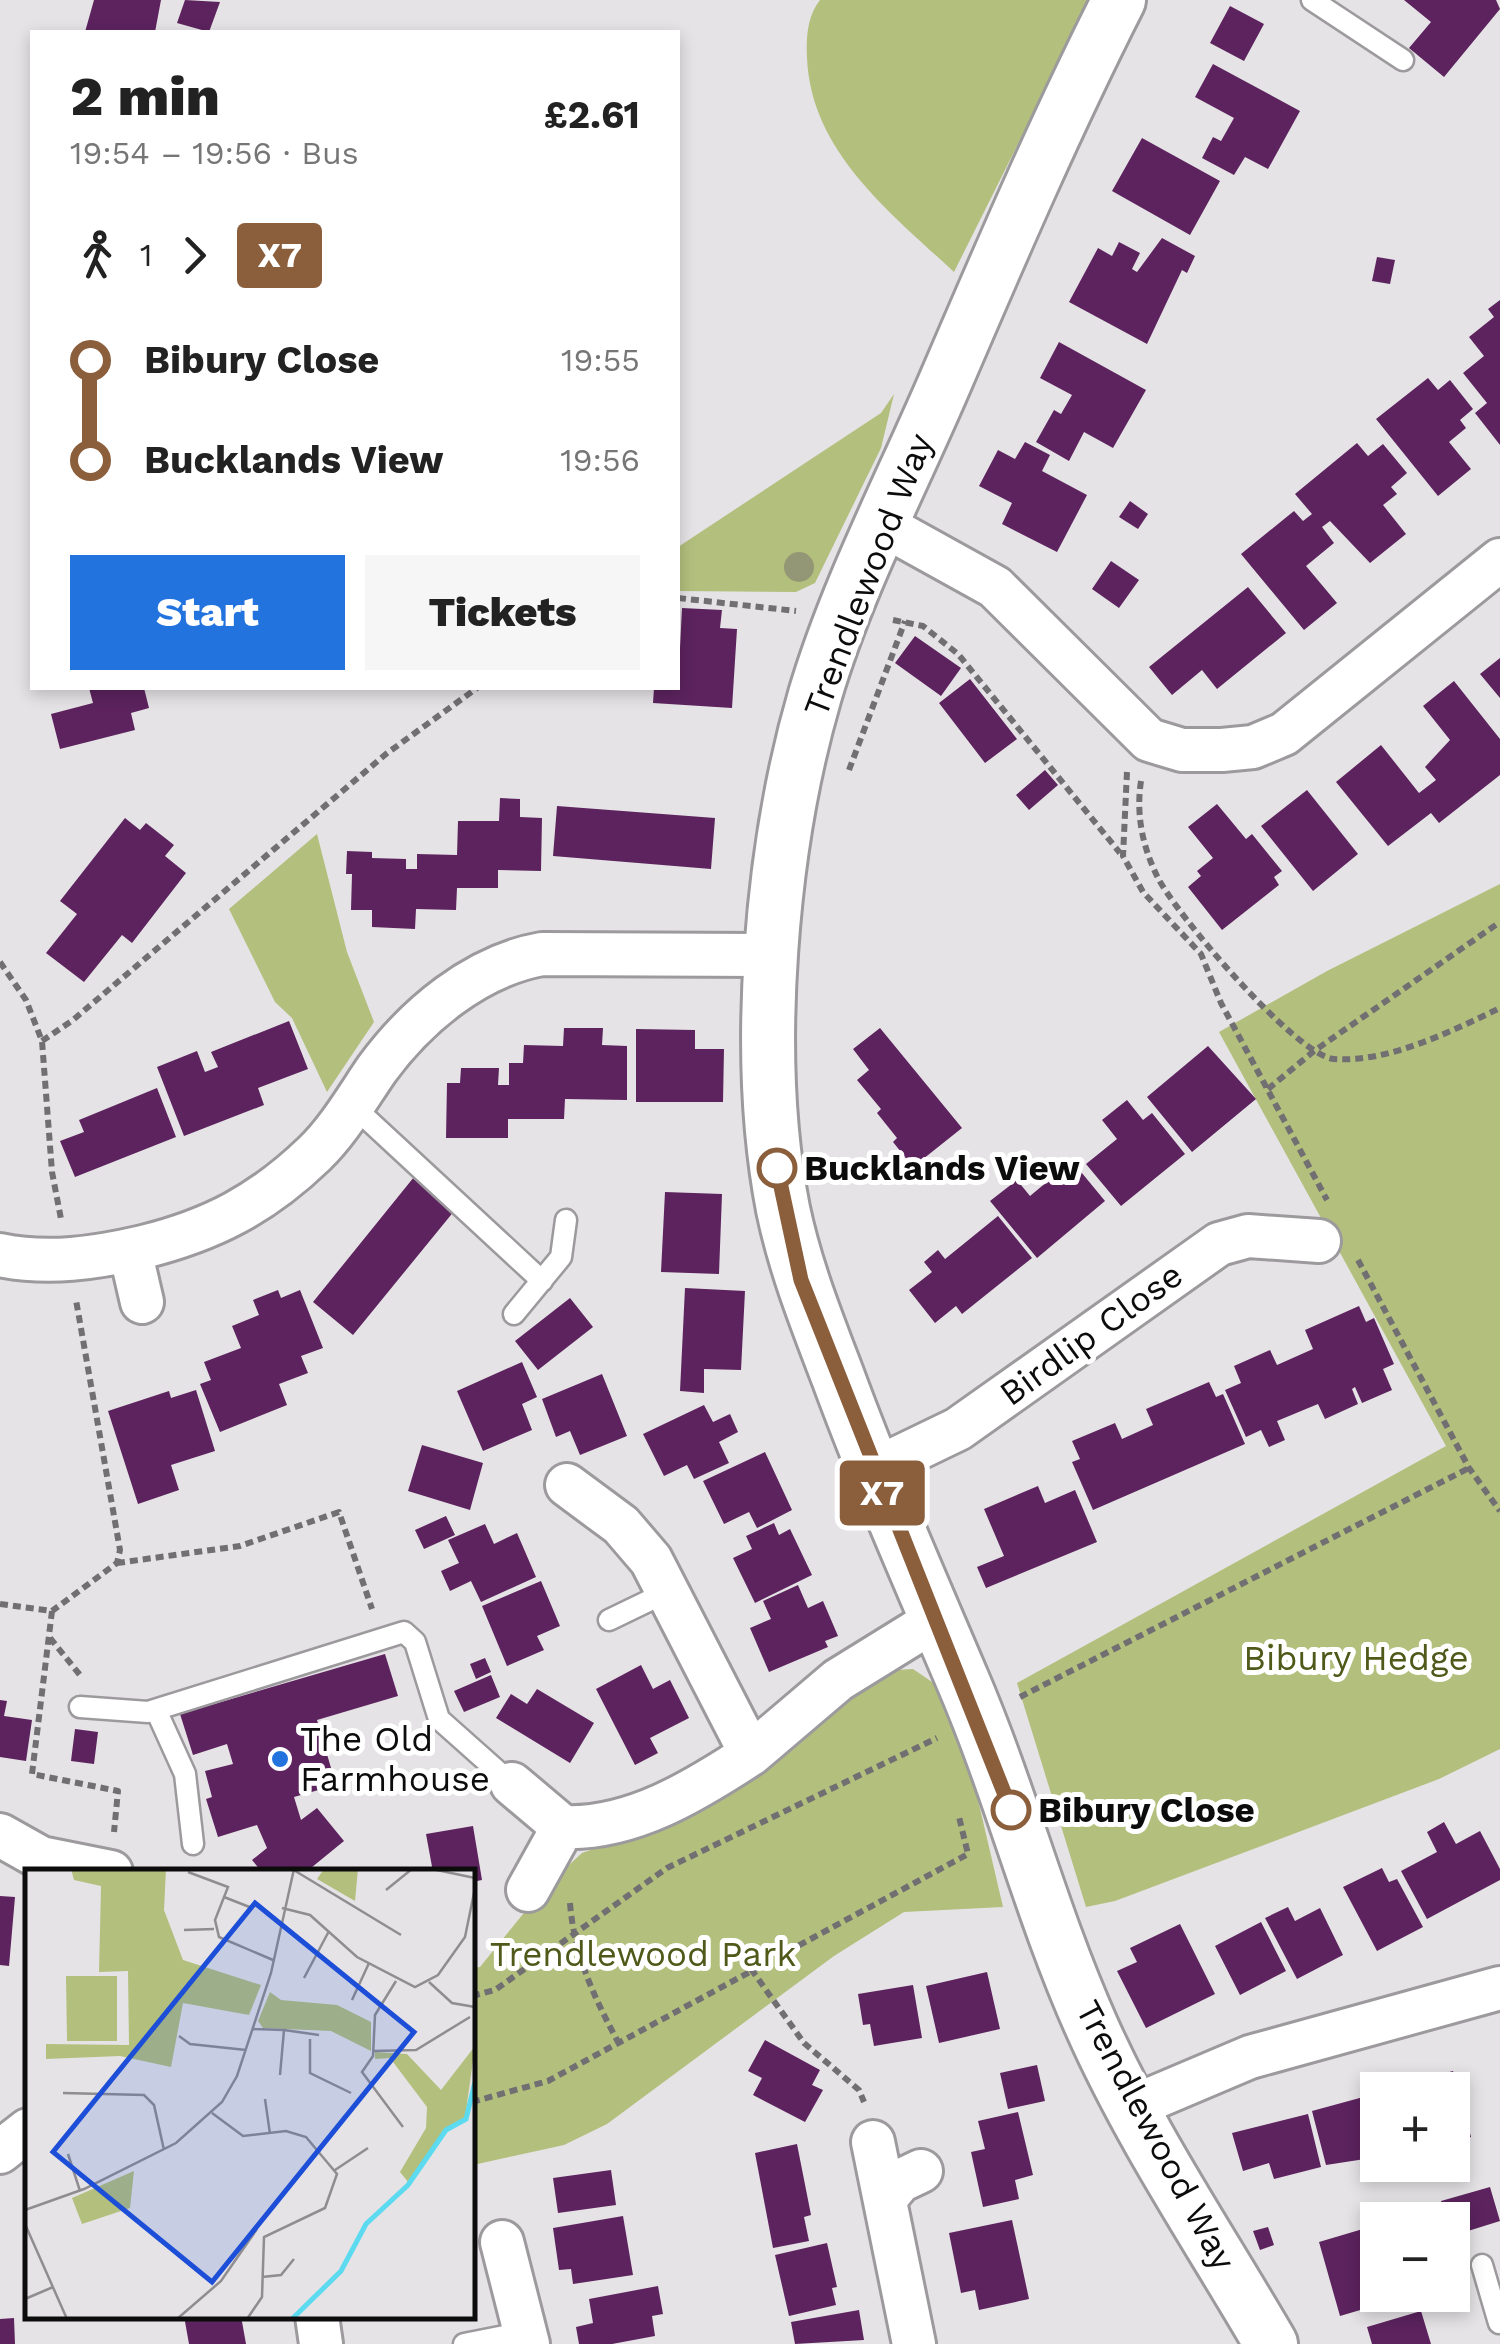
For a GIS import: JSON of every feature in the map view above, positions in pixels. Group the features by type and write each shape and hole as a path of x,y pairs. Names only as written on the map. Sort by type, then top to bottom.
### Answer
{"street":[{"name":"Trendlewood Way","path":"1119,0 1073,90 844,617 816,694 784,841 772,956 772,1132 782,1202 801,1280 872,1470 935,1620 953,1736 1132,2107 1271,2344"},
{"path":"883,526 974,572 1004,594 1141,734 1166,747 1202,751 1243,748 1274,740 1302,723 1500,560"},
{"path":"0,1255 68,1260 130,1250 235,1217 296,1171 414,1025 462,988 516,960 542,954 772,956"},
{"name":"Birdlip Close","path":"872,1470 968,1423 1219,1244 1248,1236 1334,1233"},
{"path":"130,1250 142,1302"},
{"path":"568,1485 594,1502 637,1542 668,1592 751,1754"},
{"path":"512,1784 563,1827 600,1826 646,1812 751,1754 838,1680 935,1620"},
{"path":"528,1890 563,1827"},
{"path":"0,1834 42,1858 100,1869"},
{"path":"1132,2107 1250,2057 1500,1988"},
{"path":"0,2152 25,2132"},
{"path":"873,2142 914,2344"},
{"path":"884,2199 900,2181 922,2171"},
{"path":"502,2242 526,2338"},
{"path":"317,2319 321,2344"}],"lane":[{"path":"1312,0 1403,60"},
{"path":"352,1105 542,1281"},
{"path":"514,1314 561,1258 566,1220"},
{"path":"609,1620 668,1592"},
{"path":"80,1707 132,1714 156,1710 404,1632 412,1636 439,1719 512,1784"},
{"path":"156,1710 174,1757 184,1770 193,1844"},
{"path":"1482,2266 1496,2298 1499,2323"},
{"path":"464,2344 526,2338"}],"path":[{"path":"680,598 905,622 936,634 966,663 1123,856 1143,892 1201,954 1221,1003 1268,1089 1334,1233 1469,1468 1500,1511"},
{"path":"42,1041 74,1020 386,754 474,690"},
{"path":"1123,856 1122,811 1141,734"},
{"path":"1141,734 1136,812 1158,878 1233,974 1296,1042 1330,1059 1382,1055 1500,1008"},
{"path":"1268,1089 1314,1050 1500,922"},
{"path":"0,962 26,1000 42,1041 52,1172 120,1550 117,1563"},
{"path":"475,1995 496,1990 666,1868 953,1736 1469,1468"},
{"path":"0,1604 52,1612 117,1563 240,1546 339,1512 382,1639"},
{"path":"52,1612 32,1774 118,1791 110,1869"},
{"path":"475,2101 548,2082 968,1854 956,1804"},
{"path":"569,1900 572,1936 592,1993 618,2042"},
{"path":"751,1969 804,2043 859,2090 873,2142"}],"green space":[{"path":"820,0 1090,0 954,272 858,178 823,123 812,92 807,51 810,20"},
{"path":"894,394 881,448 815,583 796,592 680,591 680,546 881,413"},
{"path":"317,834 347,952 374,1022 327,1092 292,1018 275,1002 229,909"},
{"name":"Bibury Hedge","path":"1500,884 1500,1749 1439,1779 1115,1901 1086,1907 1017,1683 1446,1446 1219,1032 1327,971"},
{"name":"Trendlewood Park","path":"913,1669 938,1686 975,1787 1003,1907 904,1912 834,1956 607,2124 564,2145 475,2165 475,1968 480,1967 545,1887 582,1853 707,1809 775,1760 877,1671"}],"building":[{"path":"94,0 161,0 155,30 86,30"},
{"path":"185,0 220,2 210,30 177,23"},
{"path":"1404,0 1496,0 1500,9 1444,77 1409,48 1431,22"},
{"path":"1230,6 1264,24 1244,61 1210,43"},
{"path":"1213,64 1300,111 1268,169 1245,157 1234,175 1202,158 1213,137 1221,141 1234,118 1195,97"},
{"path":"1142,138 1220,181 1190,235 1112,191"},
{"path":"1162,238 1195,256 1187,273 1182,270 1147,344 1069,302 1098,248 1112,256 1119,242 1140,253 1132,269 1137,272"},
{"path":"1377,257 1395,260 1390,284 1372,281"},
{"path":"1500,300 1500,445 1475,413 1487,403 1463,373 1484,356 1469,337 1494,317 1488,309"},
{"path":"1059,342 1146,390 1113,448 1084,432 1069,461 1036,442 1054,410 1061,414 1072,395 1040,378"},
{"path":"1428,378 1438,390 1450,380 1473,409 1460,420 1466,428 1449,442 1471,469 1438,496 1376,419"},
{"path":"1025,442 1050,455 1042,471 1087,495 1057,552 1002,524 1012,503 979,486 998,450 1015,459"},
{"path":"1357,443 1368,456 1383,444 1407,473 1391,487 1397,494 1383,505 1406,534 1370,563 1330,521 1322,527 1334,543 1306,566 1337,603 1304,630 1241,554 1294,511 1303,521 1312,514 1295,494"},
{"path":"1130,501 1148,514 1138,529 1119,517"},
{"path":"1111,561 1139,580 1119,608 1092,589"},
{"path":"1248,587 1286,633 1217,689 1202,670 1172,695 1149,667"},
{"path":"682,608 722,610 720,628 737,629 732,708 653,703 654,690 680,690"},
{"path":"915,636 961,668 941,696 895,663"},
{"path":"1500,658 1500,698 1480,674"},
{"path":"970,679 1017,739 985,763 939,703"},
{"path":"1454,681 1500,739 1500,775 1439,823 1431,813 1388,846 1336,782 1381,745 1419,793 1436,780 1425,767 1450,740 1423,706"},
{"path":"90,690 144,690 149,708 131,713 135,730 60,749 51,714 93,703"},
{"path":"1045,770 1058,785 1029,810 1016,795"},
{"path":"1307,790 1358,854 1313,891 1261,826"},
{"path":"500,798 520,799 520,817 542,818 541,871 498,870 498,888 457,888 456,910 416,909 415,929 372,927 372,910 351,910 352,874 346,874 347,851 372,852 372,858 406,859 406,869 417,869 417,854 457,855 458,821 499,821"},
{"path":"1217,804 1246,839 1252,834 1282,871 1274,877 1279,885 1222,930 1188,887 1201,876 1197,871 1213,858 1188,827"},
{"path":"557,806 715,818 711,869 553,856"},
{"path":"125,818 140,830 146,823 174,845 165,856 186,873 132,943 122,935 84,982 46,953 77,914 60,901"},
{"path":"289,1021 308,1069 258,1088 264,1105 184,1136 157,1067 197,1051 205,1072 218,1067 211,1052"},
{"path":"564,1028 603,1028 602,1045 627,1046 627,1100 565,1099 564,1119 508,1119 508,1138 446,1138 447,1083 460,1083 461,1068 499,1068 498,1085 509,1085 509,1063 523,1063 524,1045 563,1046"},
{"path":"880,1028 962,1128 913,1167 877,1113 881,1109 857,1080 869,1070 853,1049"},
{"path":"636,1029 695,1030 695,1049 724,1049 723,1102 636,1102"},
{"path":"1208,1046 1256,1099 1192,1152 1147,1097"},
{"path":"157,1088 176,1137 75,1177 60,1141 84,1132 79,1120"},
{"path":"1127,1100 1143,1120 1152,1113 1185,1154 1121,1206 1086,1164 1117,1139 1102,1120"},
{"path":"1072,1161 1105,1201 1037,1258 990,1201 1017,1180 1030,1196"},
{"path":"414,1177 455,1210 353,1335 313,1302"},
{"path":"665,1192 722,1194 719,1274 661,1272"},
{"path":"998,1216 1032,1258 962,1314 956,1306 935,1323 909,1290 932,1272 924,1262 938,1250 945,1259"},
{"path":"685,1288 745,1291 741,1370 704,1369 704,1393 680,1391"},
{"path":"278,1290 281,1298 300,1290 323,1348 301,1356 308,1373 279,1384 287,1405 220,1432 200,1384 211,1380 204,1362 241,1348 232,1326 259,1315 253,1300"},
{"path":"570,1298 593,1327 538,1370 515,1341"},
{"path":"1359,1306 1366,1322 1374,1318 1394,1364 1383,1369 1392,1390 1362,1403 1355,1387 1352,1389 1358,1404 1325,1419 1318,1404 1277,1421 1285,1440 1269,1447 1261,1430 1246,1437 1225,1390 1241,1383 1234,1366 1270,1350 1277,1365 1313,1349 1305,1330"},
{"path":"522,1362 537,1397 522,1404 532,1430 483,1451 457,1391"},
{"path":"602,1374 627,1436 580,1455 570,1431 556,1437 542,1399"},
{"path":"1209,1382 1216,1397 1223,1394 1245,1444 1093,1510 1072,1462 1080,1459 1072,1441 1115,1423 1122,1439 1153,1425 1146,1409"},
{"path":"196,1390 215,1451 171,1465 179,1490 138,1504 108,1411 169,1391 171,1398"},
{"path":"704,1405 713,1422 730,1414 738,1432 719,1442 729,1463 694,1479 687,1465 664,1476 643,1434"},
{"path":"422,1445 483,1463 470,1510 408,1491"},
{"path":"765,1452 792,1510 757,1528 749,1512 724,1524 703,1481"},
{"path":"1038,1486 1045,1503 1075,1490 1097,1542 986,1588 977,1567 1004,1556 984,1509"},
{"path":"446,1516 455,1535 424,1549 415,1530"},
{"path":"774,1523 779,1535 790,1529 812,1575 755,1603 733,1558 752,1549 746,1536"},
{"path":"485,1524 494,1544 517,1533 536,1577 481,1602 471,1581 450,1591 441,1571 459,1563 448,1540"},
{"path":"541,1581 560,1626 537,1636 544,1650 507,1666 482,1606"},
{"path":"798,1585 808,1608 823,1601 838,1636 825,1641 828,1647 769,1672 750,1628 771,1619 763,1601"},
{"name":"The Old Farmhouse","path":"385,1654 398,1696 317,1720 336,1785 294,1797 301,1820 317,1808 344,1841 310,1869 260,1869 252,1860 267,1848 257,1825 218,1837 206,1799 212,1797 205,1771 233,1764 227,1744 193,1755 180,1714"},
{"path":"485,1658 491,1672 476,1679 470,1664"},
{"path":"641,1665 653,1689 670,1680 689,1718 650,1738 658,1753 635,1765 596,1689"},
{"path":"491,1675 500,1697 464,1712 454,1691"},
{"path":"537,1689 594,1723 570,1763 496,1718 511,1694 527,1704"},
{"path":"0,1700 7,1701 4,1716 32,1720 26,1761 0,1757"},
{"path":"75,1729 98,1732 94,1764 71,1761"},
{"path":"1444,1822 1456,1844 1480,1831 1500,1869 1500,1880 1427,1919 1401,1871 1437,1852 1427,1832"},
{"path":"473,1826 482,1880 475,1881 475,1869 432,1869 426,1834"},
{"path":"1382,1868 1389,1882 1397,1879 1423,1927 1377,1951 1343,1887"},
{"path":"0,1896 15,1897 9,1966 0,1965"},
{"path":"1288,1907 1295,1921 1320,1908 1343,1955 1297,1979 1265,1918"},
{"path":"1261,1922 1286,1971 1240,1995 1215,1946"},
{"path":"1180,1924 1215,1994 1146,2028 1117,1971 1137,1962 1130,1948"},
{"path":"987,1972 1000,2029 939,2043 926,1986"},
{"path":"913,1985 922,2038 874,2046 870,2024 863,2025 858,1994"},
{"path":"765,2040 820,2070 812,2085 823,2090 805,2122 753,2095 762,2078 748,2071"},
{"path":"1037,2065 1045,2101 1008,2109 1000,2073"},
{"path":"1360,2098 1360,2160 1326,2165 1312,2111"},
{"path":"1018,2112 1033,2175 1015,2180 1019,2199 983,2207 971,2152 985,2149 978,2121"},
{"path":"1308,2114 1321,2167 1274,2179 1269,2163 1243,2171 1232,2133"},
{"path":"797,2144 811,2215 804,2217 809,2241 773,2248 755,2153"},
{"path":"611,2170 616,2205 558,2213 553,2178"},
{"path":"1490,2187 1500,2221 1470,2230 1470,2202 1441,2201"},
{"path":"623,2216 633,2275 573,2284 571,2269 559,2270 553,2228"},
{"path":"1012,2220 1029,2299 979,2310 975,2290 961,2293 949,2233"},
{"path":"1268,2227 1274,2245 1260,2250 1253,2231"},
{"path":"1360,2230 1360,2310 1340,2316 1319,2242"},
{"path":"827,2243 837,2287 832,2288 836,2305 789,2316 775,2255"},
{"path":"658,2286 663,2314 652,2316 655,2336 612,2344 579,2344 576,2327 593,2323 589,2299"},
{"path":"859,2310 864,2340 795,2344 791,2322"},
{"path":"1421,2312 1431,2344 1372,2344 1367,2327"},
{"path":"14,2318 15,2344 0,2344 0,2319"},
{"path":"185,2319 242,2319 246,2344 189,2344"}],"bus line":[{"name":"X7","path":"777,1168 801,1280 872,1470 965,1684 1011,1810"}],"place":[{"name":"Bucklands View","path":"777,1168"},
{"name":"The Old Farmhouse","path":"280,1759"},
{"name":"Bibury Close","path":"1011,1810"}]}
